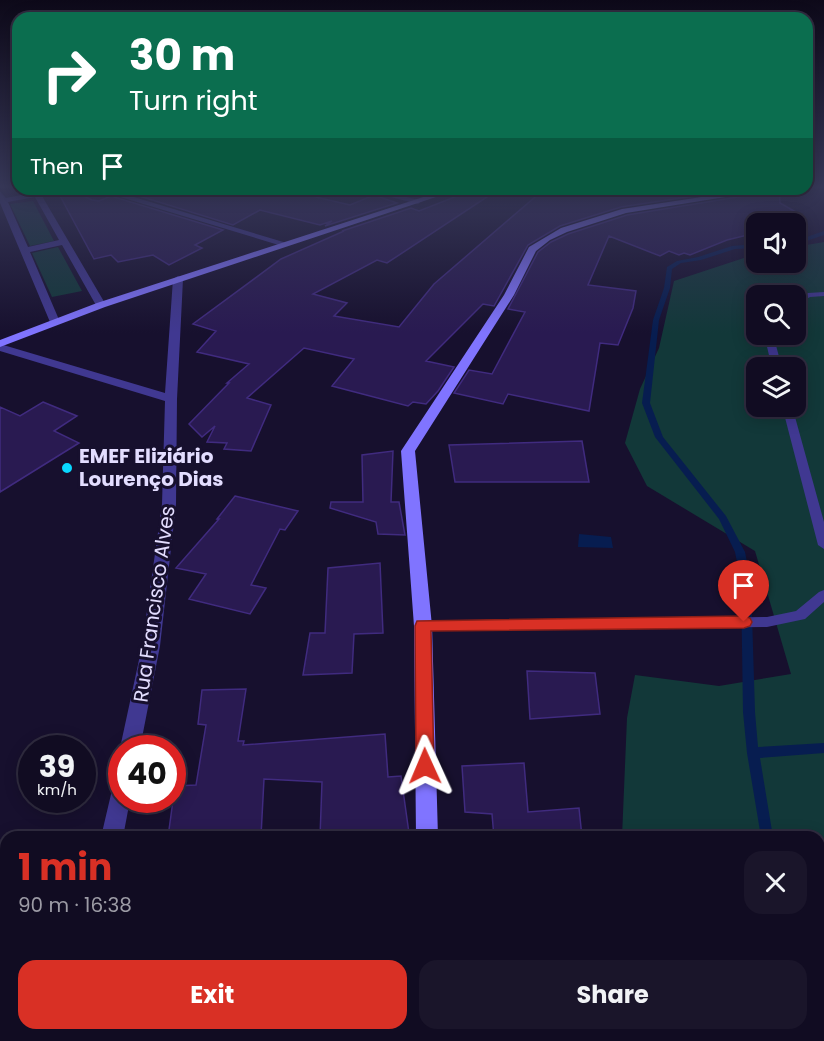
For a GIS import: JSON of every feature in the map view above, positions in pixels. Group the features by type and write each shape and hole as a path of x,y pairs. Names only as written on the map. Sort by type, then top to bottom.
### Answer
{"street":[{"path":"18,236 55,322"},
{"path":"60,236 101,304"},
{"path":"256,236 285,244"},
{"path":"0,345 101,304 311,236"},
{"path":"426,831 423,626 408,451 509,295 532,249 555,236"},
{"path":"25,250 63,242"},
{"name":"Rua Francisco Alves","path":"133,735 151,646 170,504 171,399 178,279"},
{"path":"0,345 171,399"},
{"path":"113,831 117,813"}],"lane":[{"path":"806,296 824,294"},
{"path":"790,417 824,545"},
{"path":"423,626 767,622 800,615 824,595"}],"green space":[{"path":"25,236 51,236 54,241 30,246"},
{"path":"824,242 824,831 622,831 627,718 635,675 719,686 791,674 755,551 647,486 625,443 640,389 659,348 674,281 746,257 746,273 806,273 806,245"},
{"path":"58,247 82,291 52,297 32,253"}],"water":[{"path":"579,534 611,537 613,548 578,547"}],"building":[{"path":"81,236 213,236 195,245 202,248 169,265 153,255 118,262 111,255 94,259"},
{"path":"334,236 429,236 387,263 377,260 313,294 347,303 334,316 399,327 434,284 490,236 544,236 528,245 494,306 483,304 426,361 454,367 426,404 413,402 408,406 332,386 354,359 304,348 247,398 271,405 251,451 224,449 227,443 207,442 215,426 202,437 189,424 229,383 227,383 249,364 197,352 216,331 193,324 281,259"},
{"path":"565,236 745,236 727,240 690,255 684,253 679,255 669,251 660,256 609,236 588,285 636,291 633,308 618,345 600,343 589,411 508,394 503,404 454,393 469,370 492,374 525,312 508,309 538,252"},
{"path":"43,402 77,416 54,431 79,443 0,492 0,407 20,416"},
{"path":"582,441 589,482 455,482 449,445"},
{"path":"393,451 391,502 399,502 405,535 378,534 376,522 330,508 331,502 363,502 362,455"},
{"path":"235,496 298,511 285,530 280,529 251,585 266,588 250,614 189,599 206,574 176,568 219,519 217,519"},
{"path":"380,563 383,633 354,634 352,673 303,675 310,633 325,633 328,568"},
{"path":"527,671 595,673 600,714 530,719"},
{"path":"246,689 238,741 244,741 243,745 385,734 388,777 401,776 409,831 320,831 322,782 264,779 261,831 169,831 171,813 186,813 186,785 196,785 206,725 198,724 202,690"},
{"path":"524,763 528,812 579,808 581,831 493,831 492,814 465,812 462,766"}],"waterway":[{"path":"806,239 817,236"},
{"path":"746,246 734,247 699,259 679,262 669,268 667,288 656,320 646,403 659,437 723,518 740,552 746,582 749,712 753,753"},
{"path":"753,753 824,748"},
{"path":"753,753 766,831"}],"place":[{"name":"EMEF Eliziário Lourenço Dias","path":"67,468"}],"route":[{"path":"425,766 423,626 744,622"}]}
